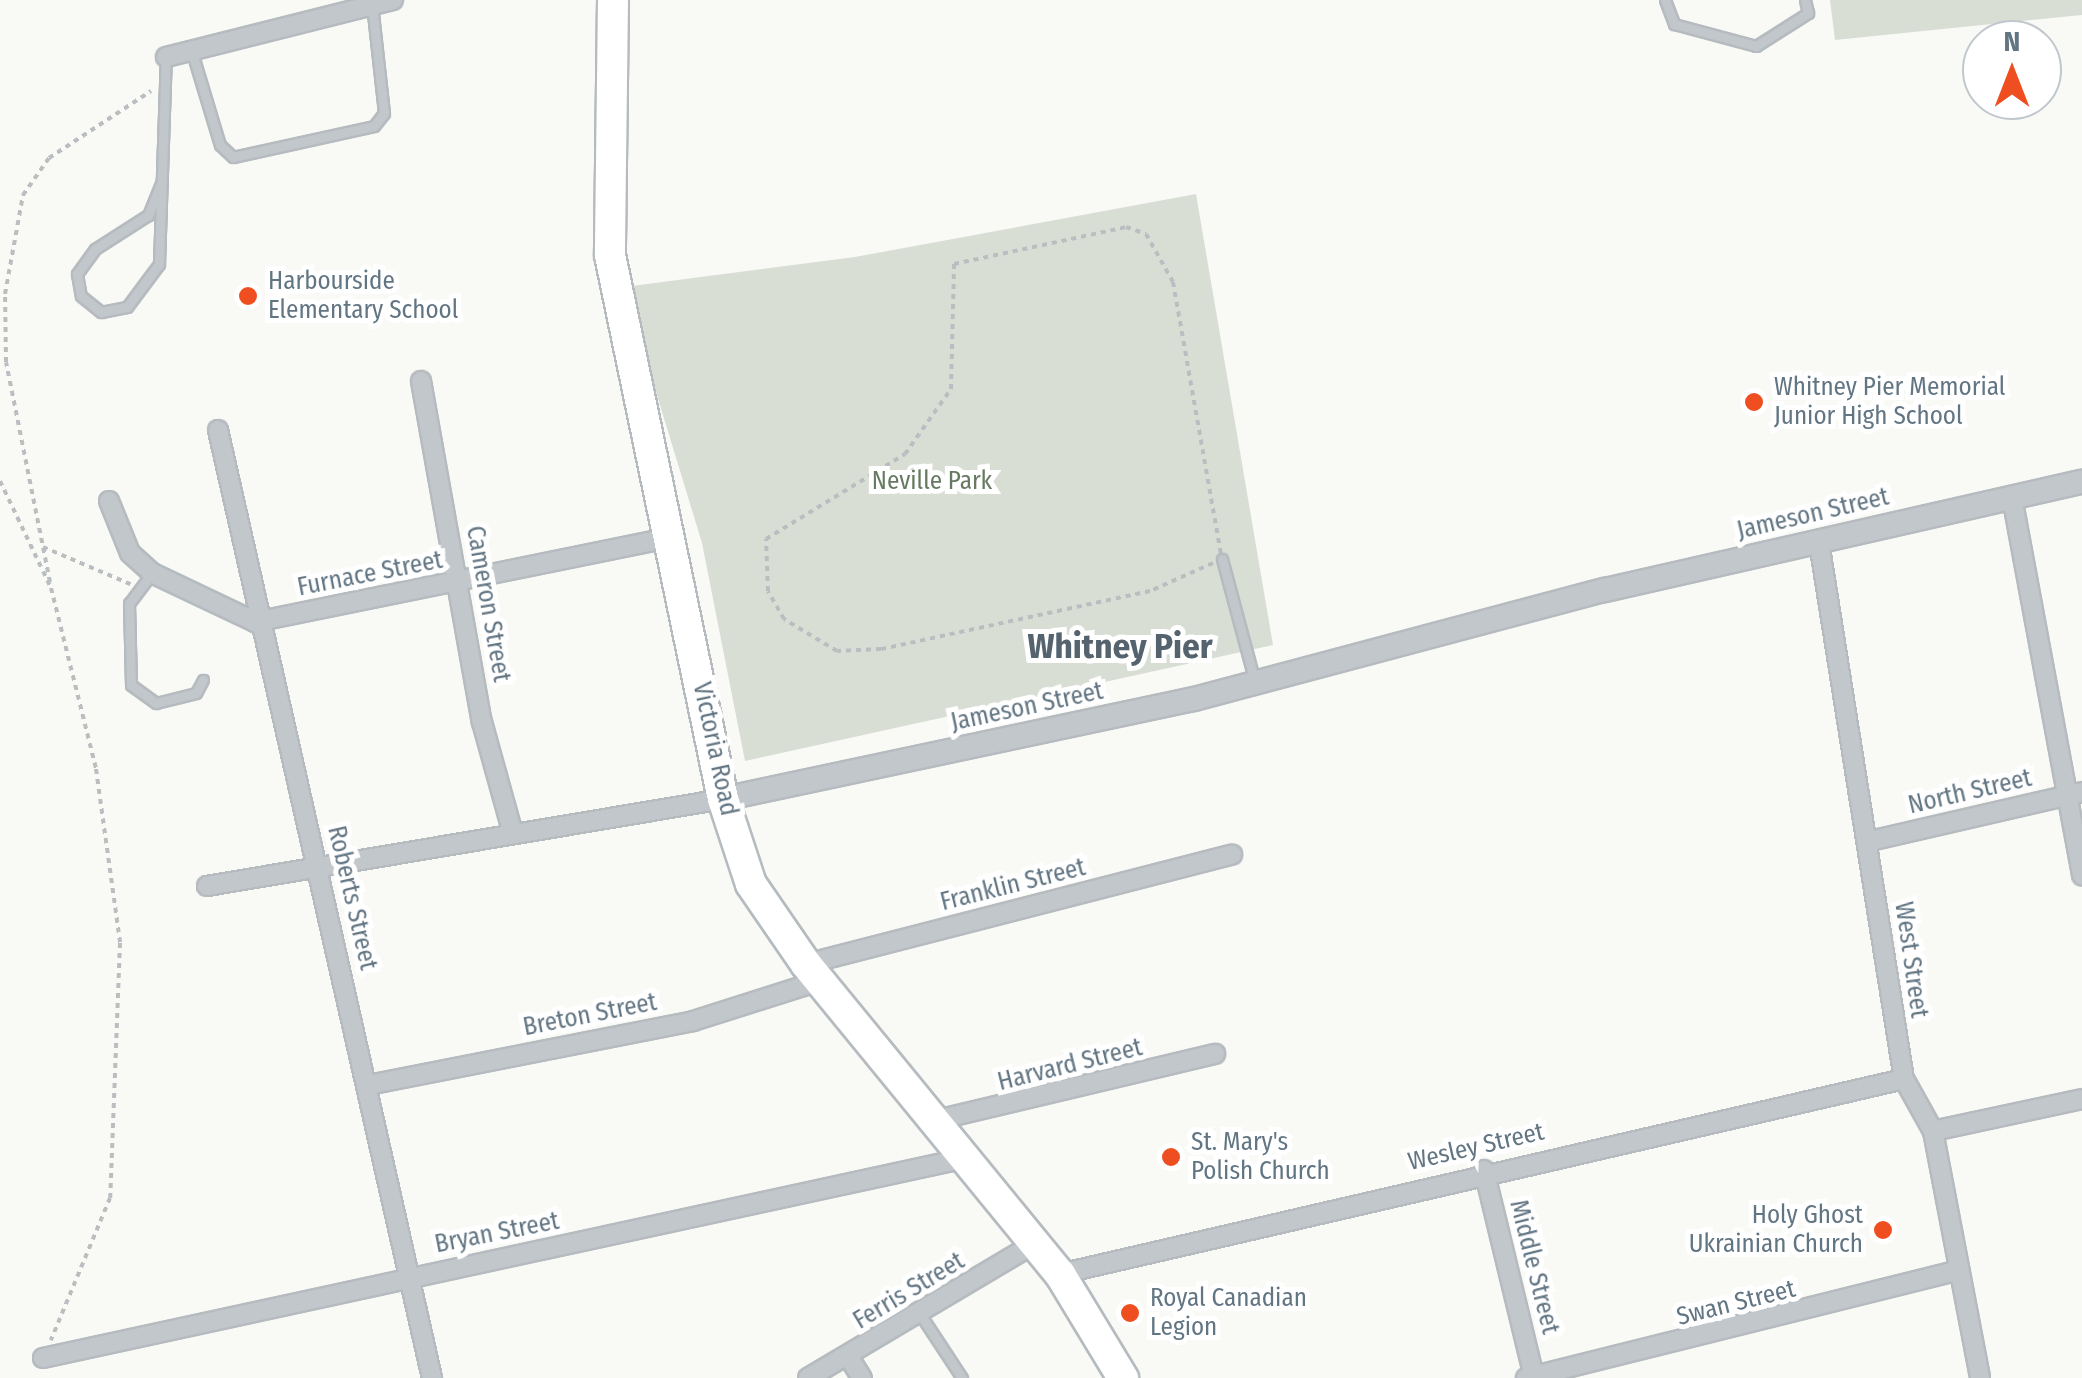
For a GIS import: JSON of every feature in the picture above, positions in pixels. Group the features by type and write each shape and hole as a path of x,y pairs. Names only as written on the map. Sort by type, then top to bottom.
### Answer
{"main road":[{"name":"Victoria Road","path":"613,0 608,239 723,799 760,903 812,972 937,1120 961,1159 1060,1274 1123,1378"}],"street":[{"path":"166,57 393,0"},
{"name":"Cameron Street","path":"421,381 461,581 482,722 512,834"},
{"name":"Roberts Street","path":"218,430 254,622 322,869 406,1275 432,1378"},
{"name":"Jameson Street","path":"208,886 723,799 1255,683 1819,542 2082,482"},
{"path":"2012,496 2074,794 2082,876"},
{"path":"109,501 130,553 146,579 254,622"},
{"name":"Furnace Street","path":"254,622 672,537"},
{"name":"West Street","path":"1819,542 1870,841 1904,1079 1933,1130 1956,1271 1980,1378"},
{"name":"North Street","path":"1870,841 2074,794"},
{"name":"Franklin Street","path":"812,972 1232,855"},
{"name":"Breton Street","path":"368,1085 693,1021 812,972"},
{"name":"Harvard Street","path":"937,1120 1214,1054"},
{"name":"Wesley Street","path":"1060,1274 1484,1170 1904,1079"},
{"path":"1933,1130 2082,1099"},
{"name":"Bryan Street","path":"43,1358 406,1275 961,1159"},
{"name":"Middle Street","path":"1484,1170 1530,1377"},
{"name":"Ferris Street","path":"808,1378 1034,1244"},
{"name":"Swan Street","path":"1530,1377 1956,1271"},
{"path":"848,1356 862,1378"}],"lane":[{"path":"1665,0 1674,24 1756,46 1808,13 1805,0"},
{"path":"191,49 220,145 232,157 374,126 384,113 371,3"},
{"path":"162,181 148,214 95,249 76,274 81,296 101,312 127,307 159,264 162,181 159,86 166,57"},
{"path":"1222,559 1255,683"},
{"path":"146,579 126,624 139,697 176,700 203,680"},
{"path":"920,1314 962,1378"}],"path":[{"path":"43,1358 110,1198 120,943 96,769 51,588 6,362 5,294 23,195 49,158 159,86"},
{"path":"1126,227 1146,234 1173,282 1222,559 1150,591 837,652 784,618 763,561 766,538 867,483 932,427 958,359 954,264 1126,227"},
{"path":"0,481 51,588"},
{"path":"43,547 84,572 146,579"}],"green space":[{"path":"1830,0 2082,0 2082,15 1962,20 1962,27 1835,40"},
{"name":"Neville Park","path":"1196,194 1273,645 745,761 702,543 624,287 855,257"}],"place":[{"name":"Harbourside Elementary School","path":"248,296"},
{"name":"Whitney Pier Memorial Junior High School","path":"1754,402"},
{"name":"St. Mary's Polish Church","path":"1171,1157"},
{"name":"Holy Ghost Ukrainian Church","path":"1883,1230"},
{"name":"Royal Canadian Legion","path":"1130,1313"}],"district":[{"name":"Whitney Pier","path":"1120,646"}]}
